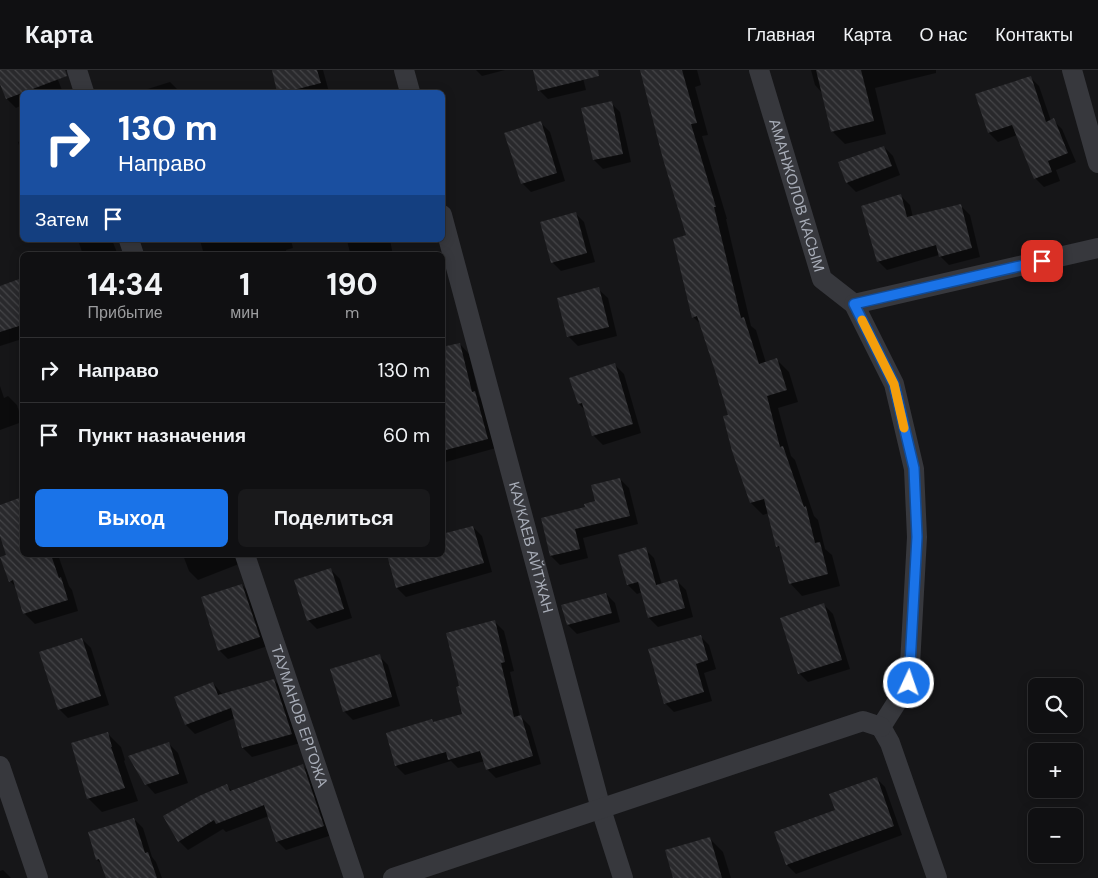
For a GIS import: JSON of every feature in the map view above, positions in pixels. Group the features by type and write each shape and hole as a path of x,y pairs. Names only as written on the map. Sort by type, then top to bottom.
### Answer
{"street":[{"path":"77,70 83,90"},
{"path":"404,70 409,90"},
{"name":"АМАНЖОЛОВ КАСЫМ","path":"759,70 822,279 854,304 894,384 914,468 917,537 909,683 881,727"},
{"path":"1072,70 1098,163"},
{"name":"КАУКАЕВ АЙТЖАН","path":"445,225 601,809 623,878"},
{"path":"854,304 1098,248"},
{"name":"ТАУМАНОВ ЕРГОЖА","path":"246,557 354,878"},
{"path":"393,878 863,721 881,727 890,743 937,878"},
{"path":"0,766 38,878"}],"building":[{"path":"0,70 65,70 67,76 30,90 20,90 20,94 6,99 0,84"},
{"path":"272,70 317,70 321,83 294,90 277,90"},
{"path":"533,70 598,70 599,76 538,91"},
{"path":"640,70 682,70 697,123 691,124 716,207 714,207 741,318 744,317 759,364 777,358 787,390 767,396 780,447 783,446 804,507 806,506 815,543 820,542 828,574 789,584 779,546 776,547 764,499 750,503 732,451 723,416 728,415 716,374 697,316 692,318 673,239 686,235 663,159"},
{"path":"816,70 861,70 874,121 831,132"},
{"path":"1031,76 1046,122 1054,118 1068,153 1048,161 1052,172 1034,179 1012,125 988,133 975,94"},
{"path":"612,101 623,154 593,160 581,108"},
{"path":"541,121 557,173 521,184 504,133"},
{"path":"884,146 892,166 846,183 838,162"},
{"path":"901,194 907,217 961,204 972,248 939,257 936,245 877,262 861,206"},
{"path":"576,212 587,253 551,263 540,222"},
{"path":"20,279 20,326 0,332 0,286"},
{"path":"599,287 609,327 567,337 557,298"},
{"path":"460,343 472,392 475,391 488,439 445,450 445,346"},
{"path":"615,363 633,424 592,436 582,403 578,404 569,378"},
{"path":"620,478 630,516 575,529 580,549 550,556 541,518 585,507 584,504 595,501 591,485"},
{"path":"20,498 20,557 52,557 59,578 61,577 68,600 23,614 13,580 9,582 0,557 6,555 0,536 0,505"},
{"path":"473,526 484,563 396,588 388,557 445,557 445,533"},
{"path":"646,547 656,585 677,579 685,608 648,618 638,582 627,585 618,555"},
{"path":"331,568 344,609 307,621 294,580"},
{"path":"242,584 260,637 218,651 201,597"},
{"path":"606,593 612,613 567,625 561,605"},
{"path":"824,603 842,660 798,674 780,618"},
{"path":"495,620 505,662 501,663 514,717 521,715 533,756 486,770 480,751 448,760 446,752 395,766 386,733 432,719 433,722 462,714 456,687 459,686 446,633"},
{"path":"701,635 708,660 696,664 704,692 664,704 648,649"},
{"path":"82,638 101,696 58,710 39,652"},
{"path":"380,654 392,697 343,712 330,669"},
{"path":"274,679 292,734 242,748 231,708 185,725 174,697 213,682 218,695"},
{"path":"108,732 125,788 87,799 71,743"},
{"path":"169,742 179,774 145,785 128,756"},
{"path":"303,764 324,826 276,842 264,805 216,824 214,820 178,842 163,816 199,796 227,784 230,791"},
{"path":"877,777 894,826 786,865 774,832 835,810 829,794"},
{"path":"134,818 145,853 148,852 157,878 106,878 99,859 96,860 88,832"},
{"path":"710,837 722,878 673,878 665,850"}],"slow traffic":[{"path":"862,320 894,384 904,428"}],"route":[{"path":"909,683 917,537 914,468 894,384 854,304 1042,261"}]}
